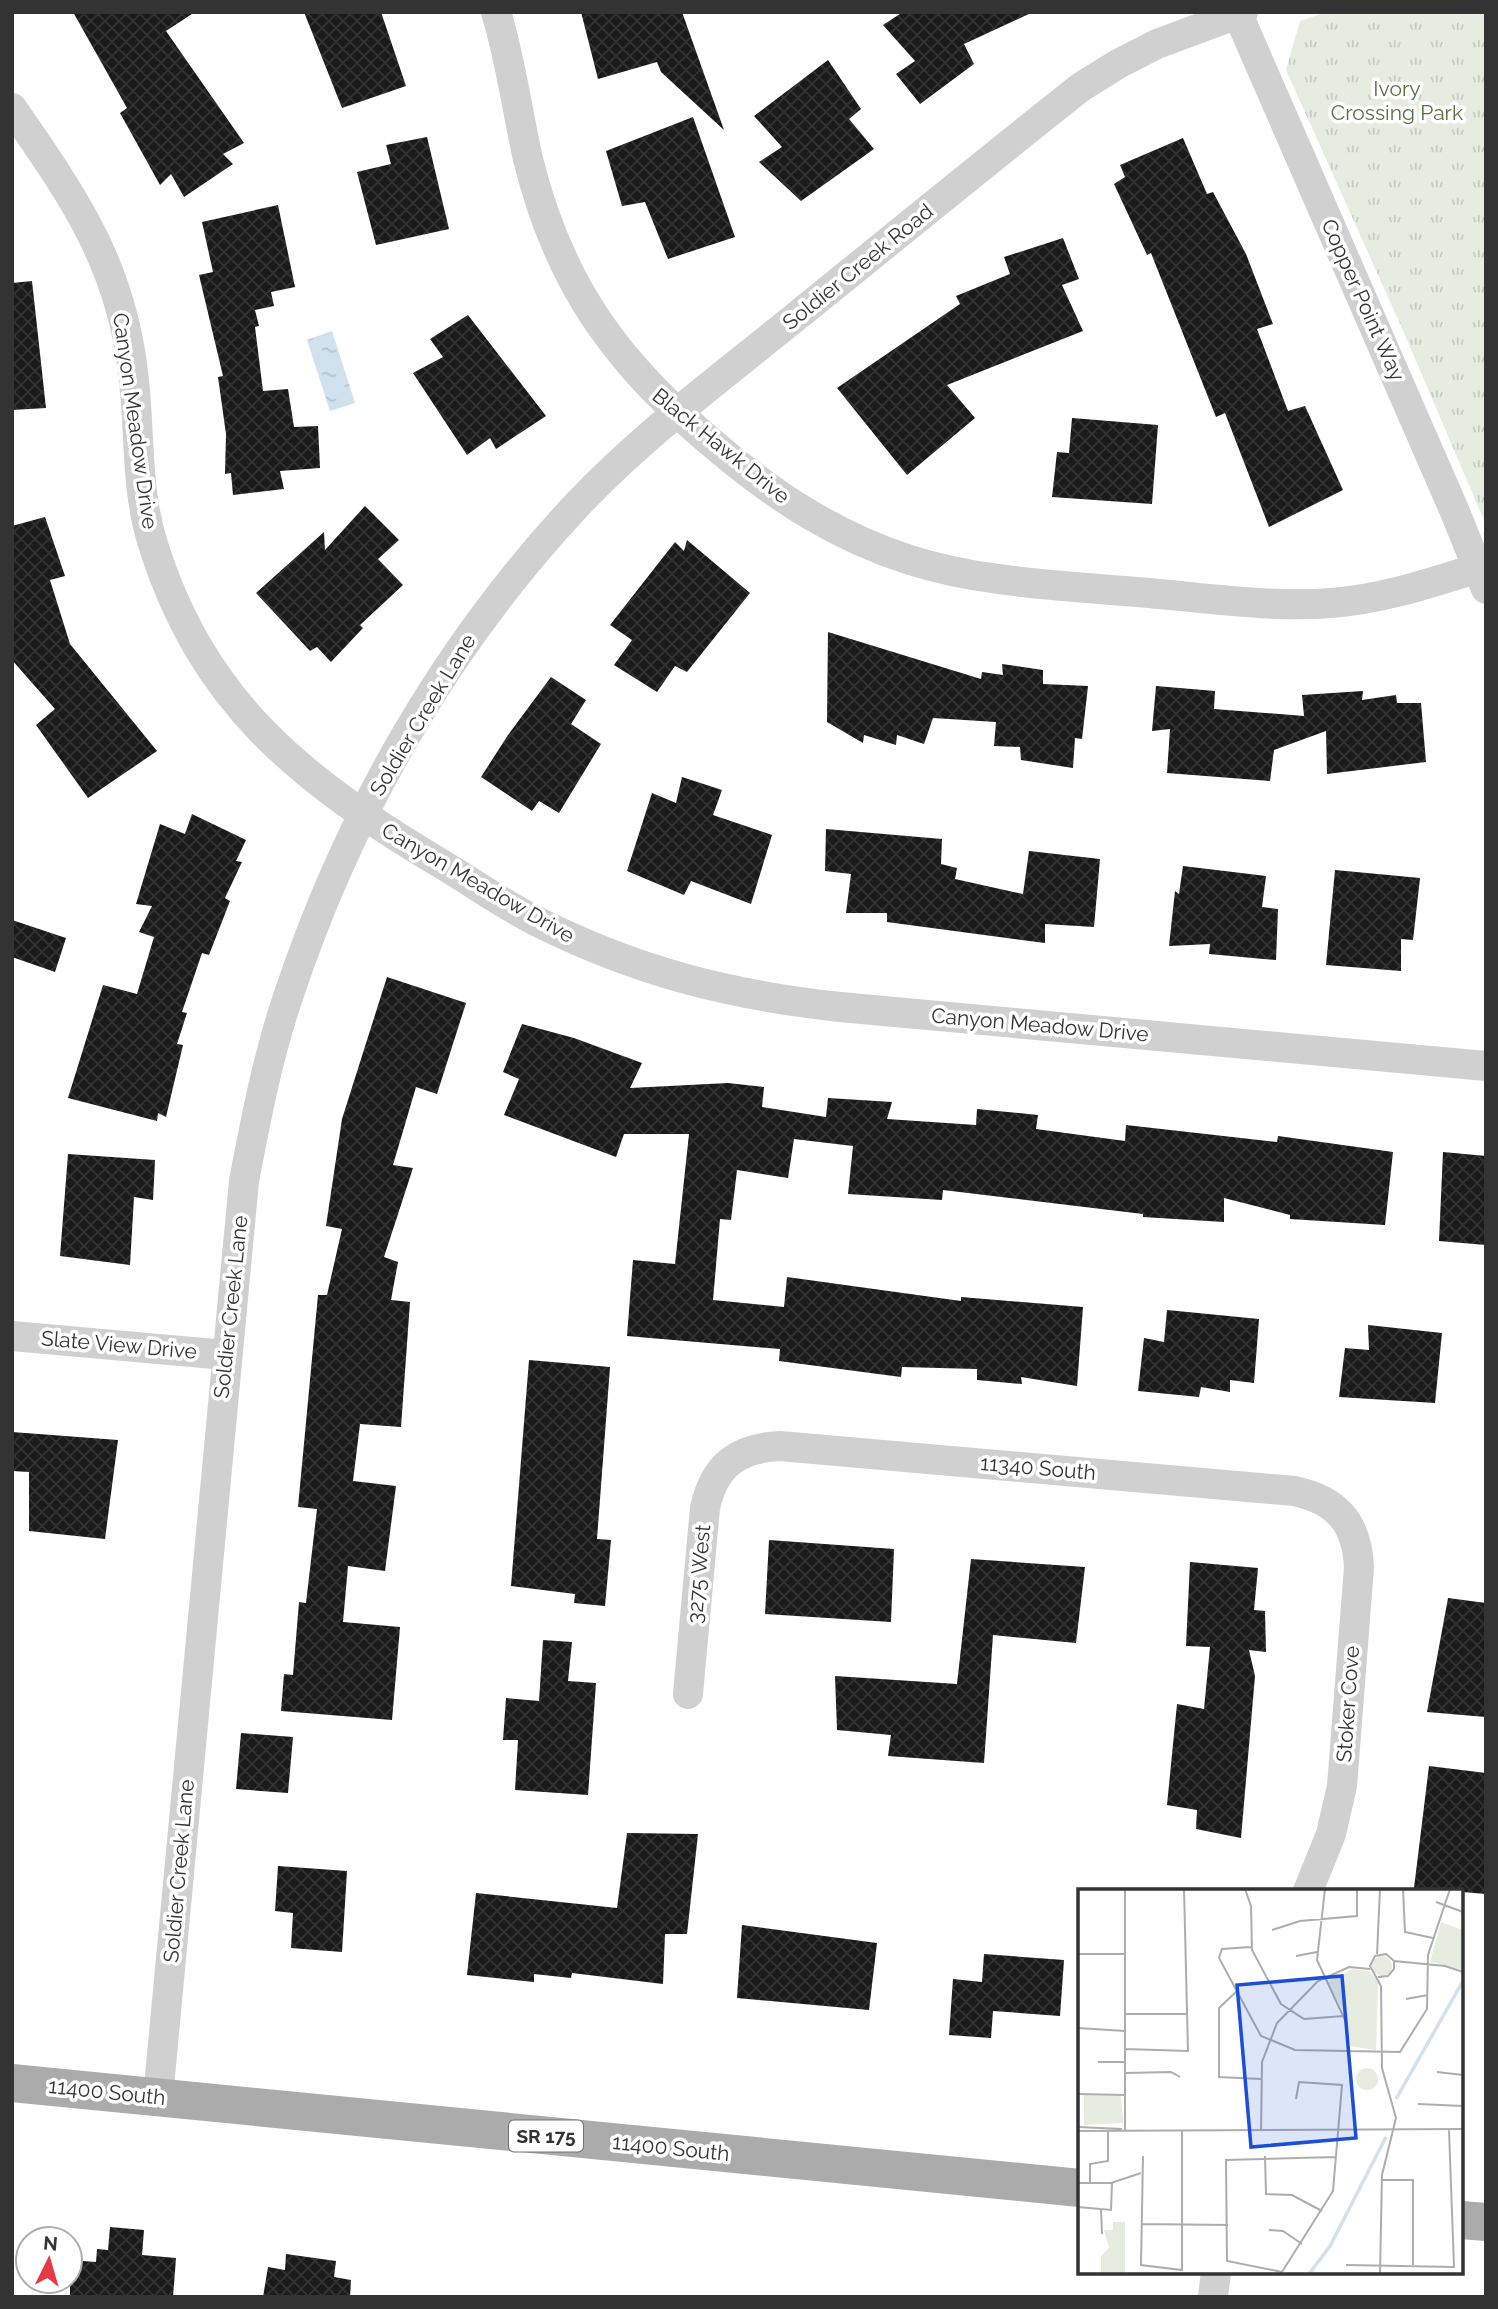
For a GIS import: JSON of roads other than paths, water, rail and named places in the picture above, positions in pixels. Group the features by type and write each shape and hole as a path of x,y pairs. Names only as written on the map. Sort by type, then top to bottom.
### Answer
{"main road":[{"name":"11400 South","path":"12,2083 1078,2188"},
{"path":"1463,2220 1486,2222"}],"street":[{"name":"Black Hawk Drive","path":"496,12 506,45 538,199 572,278 602,326 626,360 675,412 779,497 821,522 864,543 910,560 1006,580 1301,604 1333,603 1482,578"},
{"name":"Soldier Creek Road","path":"513,578 585,497 675,412 1081,87 1157,44 1240,13"},
{"name":"Copper Point Way","path":"1240,13 1482,578"},
{"name":"Canyon Meadow Drive","path":"12,108 83,214 112,279 130,347 143,497 151,537 178,611 197,648 244,714 272,744 363,816 535,920 632,962 682,979 734,992 840,1007 1486,1066"},
{"name":"Soldier Creek Lane","path":"158,2098 244,1181 270,1058 309,938 363,816 443,675 513,578"},
{"name":"Slate View Drive","path":"12,1336 226,1354"},
{"name":"11340 South","path":"730,1462 745,1452 780,1446 1294,1491 1329,1503 1342,1515"},
{"name":"3275 West","path":"688,1693 705,1508 717,1475 730,1462"},
{"name":"Stoker Cove","path":"1309,1889 1331,1834 1342,1786 1359,1567 1358,1548 1342,1515"},
{"path":"1213,2297 1216,2274"}],"water":[{"path":"332,331 355,403 330,411 307,340"}],"park label":[{"name":"Ivory Crossing Park","path":"1397,101"}]}
